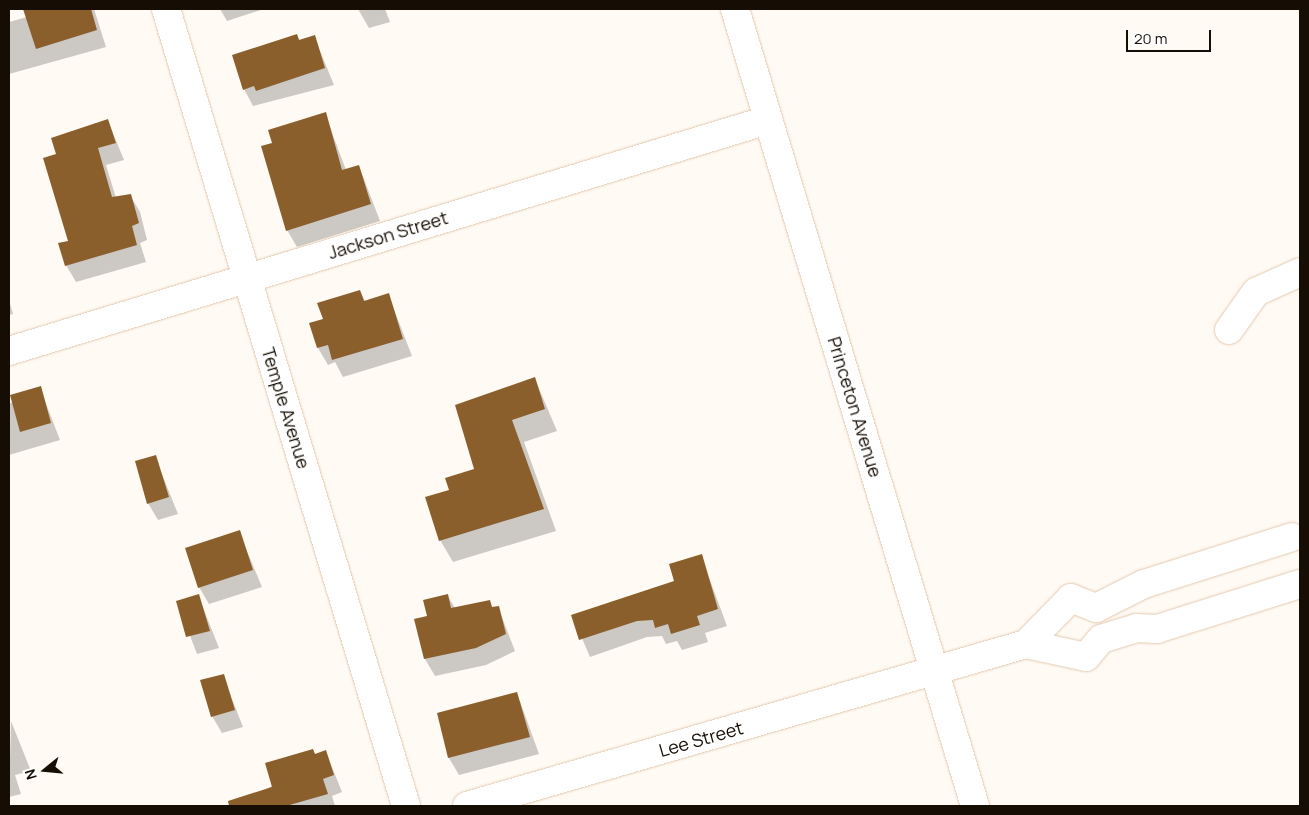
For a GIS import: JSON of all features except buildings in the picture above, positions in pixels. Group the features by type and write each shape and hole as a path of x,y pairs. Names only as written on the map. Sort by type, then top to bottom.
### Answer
{"street":[{"name":"Temple Avenue","path":"166,9 406,806"},
{"name":"Princeton Avenue","path":"735,9 975,806"},
{"name":"Jackson Street","path":"9,350 768,120"},
{"path":"1229,330 1256,292 1300,272"},
{"path":"1026,644 1071,598 1096,608 1144,584 1292,537"},
{"path":"1144,584 1157,628"},
{"path":"1026,644 1086,657 1102,639 1136,628 1157,628 1300,584"},
{"name":"Lee Street","path":"467,806 935,672 1026,644"}]}
